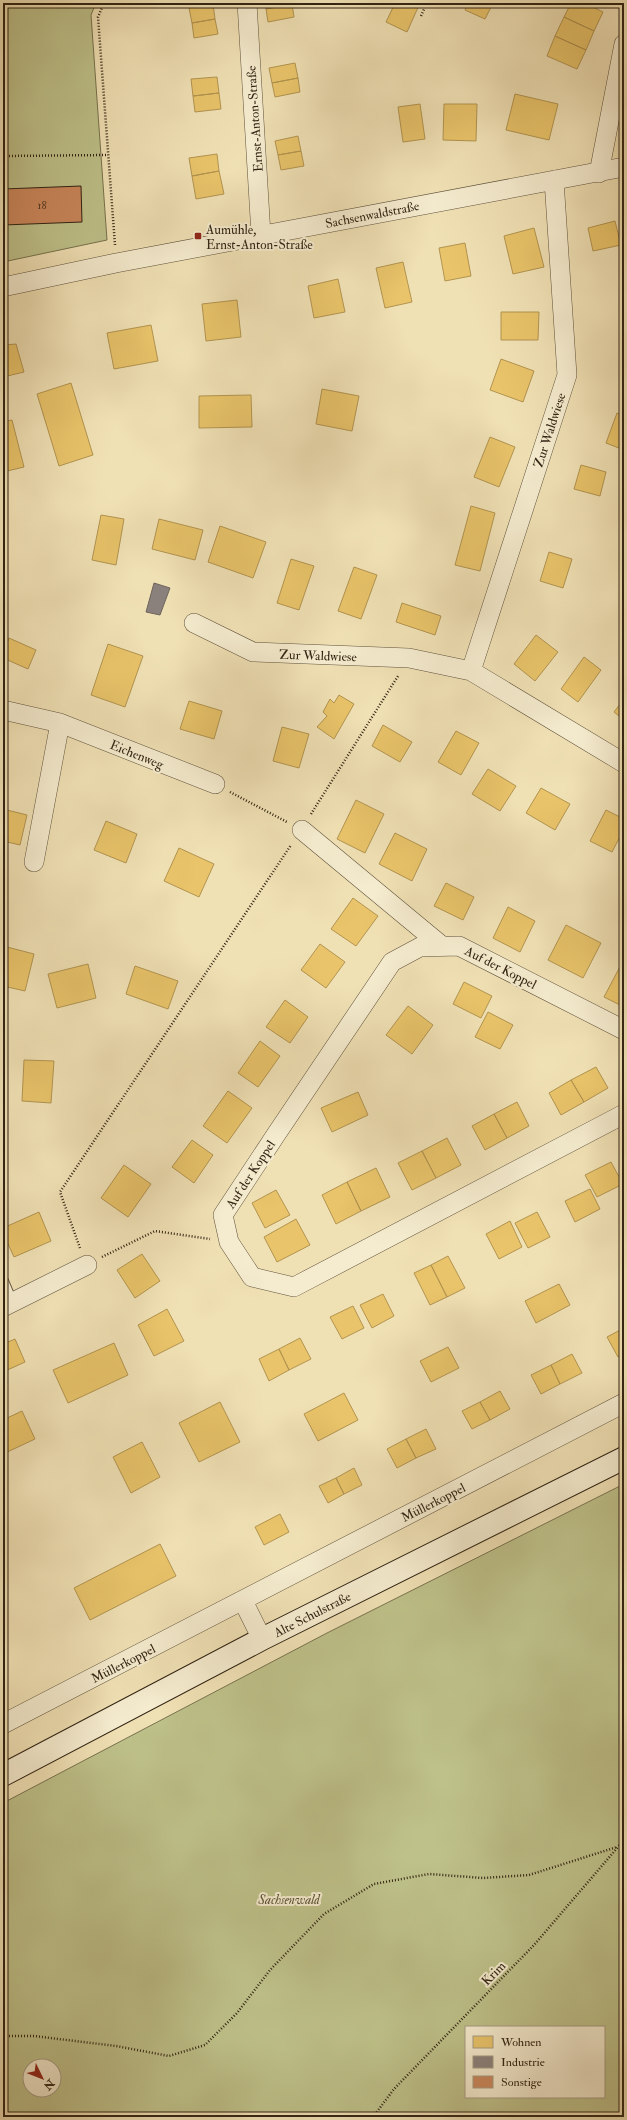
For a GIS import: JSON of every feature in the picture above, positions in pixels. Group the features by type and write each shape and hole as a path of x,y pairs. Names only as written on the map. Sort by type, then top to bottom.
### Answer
{"main road":[{"name":"Alte Schulstraße","path":"3,1775 262,1639 624,1458"}],"street":[{"name":"Ernst-Anton-Straße","path":"247,3 261,235"},
{"path":"599,172 624,44"},
{"name":"Sachsenwaldstraße","path":"3,288 116,263 624,167"},
{"name":"Zur Waldwiese","path":"471,671 567,375 554,180"},
{"name":"Zur Waldwiese","path":"194,623 253,652 409,658 471,671 624,762"},
{"name":"Eichenweg","path":"3,710 60,723 215,784"},
{"path":"34,862 60,723"},
{"path":"302,830 442,946"},
{"name":"Auf der Koppel","path":"624,1030 459,946 420,947 392,962 279,1129 224,1215 228,1242 252,1277 294,1287 624,1114"},
{"path":"8,1305 86,1265"},
{"name":"Müllerkoppel","path":"3,1724 624,1403"},
{"path":"243,1601 262,1639"}],"lane":[{"path":"3,1281 8,1305"}],"path":[{"path":"104,3 98,17 116,263"},
{"path":"421,16 427,3"},
{"path":"3,156 108,155"},
{"path":"228,1242 155,1231 86,1265 60,1192 302,830 409,658"},
{"path":"215,784 302,830"},
{"name":"Krim","path":"373,2117 394,2089 534,1944 624,1840"},
{"path":"3,2036 34,2036 116,2046 169,2056 205,2046 237,2013 270,1970 324,1914 374,1884 429,1874 483,1878 529,1875 618,1847"}],"green space":[{"path":"3,3 96,3 91,15 107,240 3,262"},
{"name":"Sachsenwald","path":"624,1484 624,2117 3,2117 3,1803 327,1633"}],"building: Wohnen":[{"path":"265,3 291,3 292,4 266,9"},
{"path":"395,3 420,3 407,32 386,22"},
{"path":"468,3 493,3 485,19 465,10"},
{"path":"571,3 584,3 603,12 594,31 564,17"},
{"path":"213,4 215,19 192,23 189,8"},
{"path":"292,4 294,17 268,22 266,9"},
{"path":"564,17 594,31 586,50 555,36"},
{"path":"215,19 218,34 194,38 192,23"},
{"path":"555,36 586,50 577,69 547,56"},
{"path":"295,63 298,78 272,83 269,68"},
{"path":"217,77 219,93 193,96 191,79"},
{"path":"298,78 300,92 275,97 272,83"},
{"path":"219,93 221,109 195,112 193,96"},
{"path":"515,94 558,104 549,140 506,130"},
{"path":"420,104 425,139 403,142 398,107"},
{"path":"444,104 477,104 476,141 443,140"},
{"path":"298,136 301,151 278,155 275,141"},
{"path":"301,151 304,166 281,170 278,155"},
{"path":"217,154 219,171 192,176 189,158"},
{"path":"219,171 224,194 196,199 192,176"},
{"path":"615,221 621,245 593,251 588,228"},
{"path":"534,228 544,267 513,274 504,236"},
{"path":"465,243 471,276 445,281 439,248"},
{"path":"403,262 412,302 385,308 376,268"},
{"path":"338,279 345,312 314,318 308,286"},
{"path":"237,300 241,337 206,341 202,304"},
{"path":"501,312 539,312 538,340 501,340"},
{"path":"151,325 158,361 114,369 107,333"},
{"path":"16,344 24,372 3,377 3,351 5,351 5,345"},
{"path":"501,359 534,371 523,402 490,390"},
{"path":"71,383 93,455 59,466 37,394"},
{"path":"322,389 359,396 352,431 316,424"},
{"path":"251,395 252,427 199,428 199,396"},
{"path":"617,413 624,416 624,450 606,443"},
{"path":"12,420 24,467 3,472 3,422"},
{"path":"490,437 515,447 499,487 474,477"},
{"path":"581,465 606,472 600,496 574,489"},
{"path":"471,506 495,513 480,571 455,565"},
{"path":"101,515 124,519 116,565 92,560"},
{"path":"159,519 203,530 195,560 152,549"},
{"path":"220,526 266,542 253,578 208,562"},
{"path":"549,552 572,559 563,588 540,581"},
{"path":"291,559 314,566 299,610 277,603"},
{"path":"354,567 377,575 361,619 338,611"},
{"path":"402,603 441,616 435,635 396,622"},
{"path":"536,635 558,652 535,681 514,664"},
{"path":"9,638 36,650 28,669 3,658 3,652"},
{"path":"108,644 143,656 125,707 91,695"},
{"path":"584,657 601,670 578,702 561,689"},
{"path":"339,695 354,704 334,739 317,727 327,716 323,712 330,699 334,703"},
{"path":"624,699 624,720 614,712"},
{"path":"189,701 222,711 214,739 180,729"},
{"path":"383,725 412,742 400,762 372,746"},
{"path":"282,727 309,734 299,768 273,761"},
{"path":"456,731 479,743 461,775 438,762"},
{"path":"488,769 516,786 500,811 472,794"},
{"path":"541,788 570,804 555,830 526,813"},
{"path":"356,800 384,814 365,853 337,839"},
{"path":"3,809 27,815 20,845 3,841"},
{"path":"606,810 624,819 624,829 612,852 590,841"},
{"path":"106,821 137,834 126,863 94,850"},
{"path":"395,833 427,849 412,881 379,864"},
{"path":"179,848 214,864 199,897 164,881"},
{"path":"446,883 474,897 463,920 434,906"},
{"path":"353,898 378,916 356,946 331,929"},
{"path":"508,907 535,921 520,952 493,938"},
{"path":"566,925 601,943 583,978 548,960"},
{"path":"320,944 345,962 326,988 301,970"},
{"path":"7,947 34,954 25,991 3,986 3,963"},
{"path":"624,959 624,1007 604,997"},
{"path":"88,964 96,998 57,1008 48,974"},
{"path":"135,966 178,981 168,1009 126,994"},
{"path":"464,982 492,996 481,1018 453,1004"},
{"path":"285,1000 308,1017 290,1043 266,1027"},
{"path":"408,1006 433,1025 412,1054 386,1035"},
{"path":"488,1012 513,1025 500,1049 475,1037"},
{"path":"260,1041 280,1056 258,1087 238,1073"},
{"path":"24,1060 54,1061 51,1103 22,1101"},
{"path":"596,1067 608,1088 584,1102 571,1080"},
{"path":"571,1080 584,1102 561,1115 549,1093"},
{"path":"228,1091 252,1108 227,1143 203,1126"},
{"path":"358,1092 368,1115 332,1132 321,1108"},
{"path":"517,1102 529,1126 507,1138 494,1114"},
{"path":"494,1114 507,1138 485,1150 472,1126"},
{"path":"447,1138 461,1165 436,1178 422,1151"},
{"path":"192,1140 213,1155 194,1183 172,1167"},
{"path":"422,1151 436,1178 412,1190 398,1163"},
{"path":"611,1162 623,1184 597,1197 585,1175"},
{"path":"124,1165 151,1184 128,1217 101,1198"},
{"path":"376,1168 390,1197 361,1211 347,1182"},
{"path":"347,1182 361,1211 336,1224 322,1195"},
{"path":"590,1189 600,1209 575,1222 565,1201"},
{"path":"276,1190 290,1215 265,1228 252,1203"},
{"path":"39,1212 51,1241 14,1257 3,1233 3,1228"},
{"path":"537,1212 550,1237 528,1248 515,1223"},
{"path":"296,1219 310,1245 277,1262 264,1237"},
{"path":"510,1221 522,1247 499,1259 486,1234"},
{"path":"142,1254 160,1281 135,1298 117,1270"},
{"path":"448,1256 465,1288 447,1297 431,1265"},
{"path":"431,1265 447,1297 430,1305 414,1273"},
{"path":"559,1284 570,1305 536,1323 525,1301"},
{"path":"383,1294 394,1316 372,1328 360,1305"},
{"path":"353,1306 364,1328 342,1339 330,1317"},
{"path":"167,1309 184,1341 154,1356 138,1325"},
{"path":"624,1328 624,1353 618,1357 607,1337"},
{"path":"300,1338 311,1359 289,1370 279,1349"},
{"path":"15,1339 25,1362 3,1372 3,1344"},
{"path":"114,1343 128,1375 68,1403 53,1370"},
{"path":"448,1347 459,1368 431,1382 420,1361"},
{"path":"279,1349 289,1370 269,1381 259,1359"},
{"path":"572,1354 582,1373 560,1384 551,1365"},
{"path":"551,1365 560,1384 541,1394 531,1375"},
{"path":"500,1391 510,1409 490,1420 480,1402"},
{"path":"344,1393 358,1420 318,1441 304,1414"},
{"path":"220,1402 240,1442 199,1462 179,1423"},
{"path":"480,1402 490,1420 472,1429 462,1411"},
{"path":"22,1411 35,1439 3,1454 3,1420"},
{"path":"426,1429 436,1449 416,1458 406,1439"},
{"path":"406,1439 416,1458 397,1468 387,1449"},
{"path":"142,1442 160,1477 131,1493 113,1457"},
{"path":"354,1468 362,1485 344,1494 336,1478"},
{"path":"336,1478 344,1494 328,1503 319,1486"},
{"path":"280,1514 289,1532 264,1545 255,1527"},
{"path":"160,1544 176,1576 90,1620 74,1588"}],"building: Industrie":[{"path":"154,583 170,588 160,615 146,612"}],"building: Sonstige":[{"path":"81,186 82,222 3,225 3,189"}],"place":[{"name":"Aumühle, Ernst-Anton-Straße","path":"198,236"}]}
